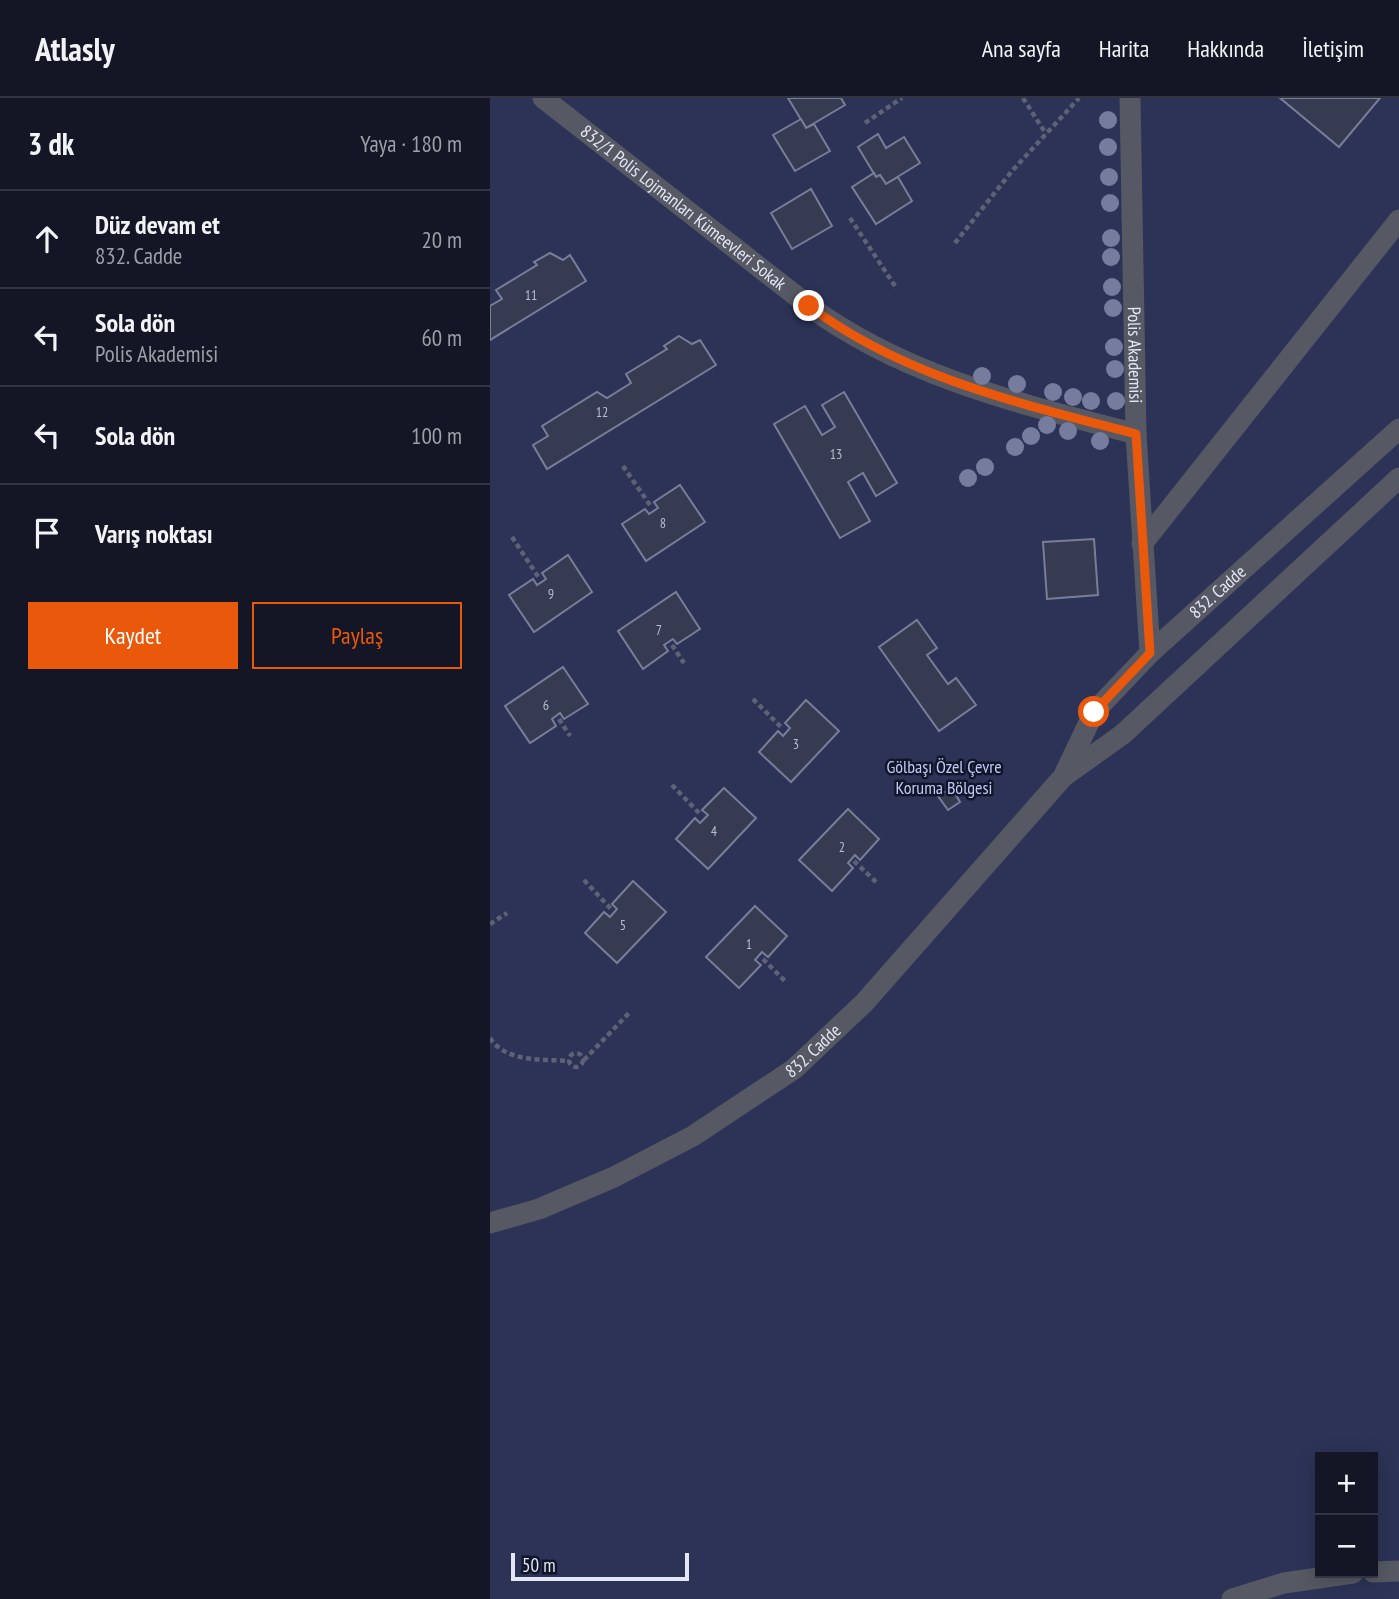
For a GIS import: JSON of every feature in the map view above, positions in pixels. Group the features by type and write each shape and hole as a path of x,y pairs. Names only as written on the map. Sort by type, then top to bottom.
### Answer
{"street":[{"name":"832/1 Polis Lojmanları Kümeevleri Sokak","path":"543,98 809,306 847,332 945,380 1136,434"},
{"name":"Polis Akademisi","path":"1129,98 1136,434 1150,653"},
{"path":"1142,544 1399,220"},
{"name":"832. Cadde","path":"1063,777 1094,712 1150,653 1399,429"},
{"name":"832. Cadde","path":"490,1223 539,1209 614,1177 693,1136 793,1069 864,1003 1063,777 1123,734 1399,478"},
{"path":"1378,1572 1399,1571"},
{"path":"1233,1599 1284,1583 1318,1578"}],"path":[{"path":"865,123 902,98"},
{"path":"1023,98 1046,134"},
{"path":"956,243 1012,171 1079,98"},
{"path":"850,218 897,289"},
{"path":"623,466 652,508"},
{"path":"512,537 539,578"},
{"path":"672,645 684,663"},
{"path":"753,699 783,729"},
{"path":"559,719 570,737"},
{"path":"672,785 701,815"},
{"path":"854,861 876,882"},
{"path":"584,880 611,909"},
{"path":"490,924 507,913"},
{"path":"763,959 786,982"},
{"path":"490,1038 513,1055 569,1060 576,1068 629,1013"},
{"path":"569,1060 576,1053 584,1060"}],"green space":[{"name":"Gölbaşı Özel Çevre Koruma Bölgesi","path":"490,98 1399,98 1399,1599 490,1599"}],"building":[{"path":"788,98 841,98 845,105 806,128"},
{"path":"1280,98 1380,98 1339,147"},
{"path":"801,119 806,128 814,124 830,151 795,171 773,135"},
{"path":"878,134 886,148 904,137 920,163 886,184 880,175 876,177 858,147"},
{"path":"874,173 876,177 880,175 886,184 898,177 912,201 876,224 852,187"},
{"path":"811,189 832,226 792,249 771,213"},
{"path":"550,253 563,260 570,255 586,281 490,340 490,306 502,299 496,290 537,265 534,262"},
{"path":"679,336 692,344 700,340 716,365 547,469 533,445 548,436 542,426 597,392 607,398 631,383 626,374 667,349 664,346"},
{"path":"844,392 897,483 876,496 863,473 848,482 870,521 840,538 774,424 805,406 822,435 835,427 822,405"},
{"path":"680,485 705,522 646,561 622,524 645,509 649,514 658,508 654,502"},
{"path":"1094,539 1098,595 1047,599 1043,542"},
{"path":"568,555 592,592 534,632 509,595 533,579 537,585 546,579 542,573"},
{"path":"676,592 700,629 677,644 673,639 664,645 668,651 643,669 618,631"},
{"path":"917,620 937,648 927,655 948,684 956,678 976,705 939,731 879,647"},
{"path":"563,667 588,704 564,719 560,713 552,719 556,726 530,743 505,706"},
{"path":"806,700 839,731 791,782 759,752 778,731 783,736 790,728 785,723"},
{"path":"724,788 756,818 708,869 676,839 695,818 700,823 708,815 702,810"},
{"path":"952,788 960,802 948,810 938,796"},
{"path":"848,809 879,839 860,860 855,855 848,863 853,868 832,891 799,860"},
{"path":"633,881 666,912 617,963 585,933 604,912 610,917 617,909 612,904"},
{"path":"755,906 787,936 768,957 762,952 755,960 761,965 739,988 706,957"}],"route":[{"path":"809,306 831,323 863,341 945,380 1136,434 1143,578 1150,653 1094,712"}]}
